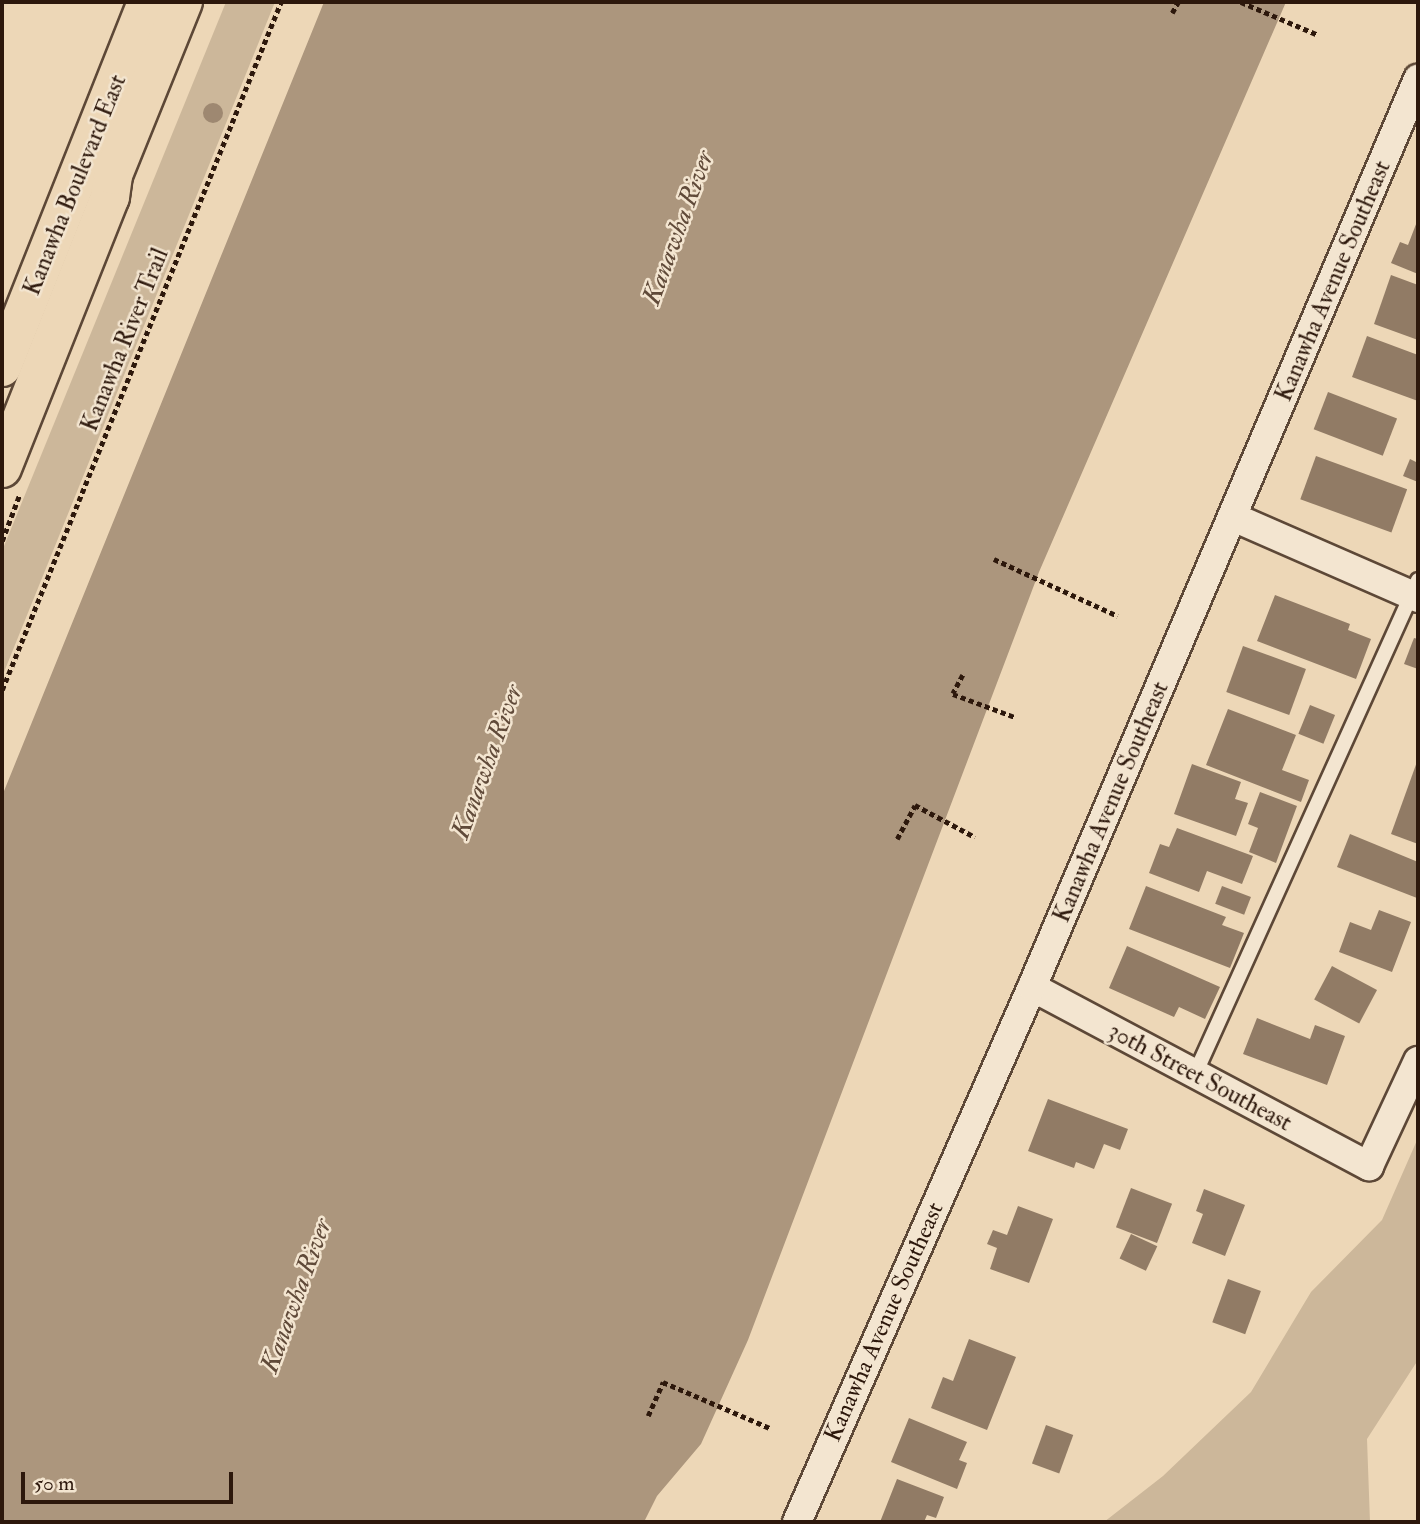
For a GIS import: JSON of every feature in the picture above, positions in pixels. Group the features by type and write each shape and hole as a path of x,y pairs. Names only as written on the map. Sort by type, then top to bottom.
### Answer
{"main road":[{"name":"Kanawha Boulevard East","path":"2,468 110,197 113,175 178,2"},
{"name":"Kanawha Boulevard East","path":"2,367 178,2"}],"street":[{"name":"Kanawha Avenue Southeast","path":"797,1522 1032,987 1418,79"},
{"path":"1233,517 1416,591"},
{"name":"30th Street Southeast","path":"1032,987 1369,1166 1418,1061"}],"lane":[{"path":"1195,1074 1416,591"}],"path":[{"name":"Kanawha River Trail","path":"2,690 281,2"},
{"path":"1172,13 1178,2"},
{"path":"1241,2 1316,33"},
{"path":"994,559 1118,615"},
{"path":"963,675 953,694 1015,717"},
{"path":"897,839 915,805 975,837"},
{"path":"648,1416 663,1382 770,1428"}],"shaded area":[{"path":"226,2 275,2 2,677 2,551"},
{"path":"1418,1138 1418,1360 1367,1439 1370,1522 1104,1522 1163,1476 1251,1392 1311,1292 1382,1220"}],"water":[{"name":"Kanawha River","path":"324,2 1286,2 1039,572 748,1340 701,1444 657,1496 644,1522 2,1522 2,796"}],"building":[{"path":"1418,219 1418,274 1391,263 1400,242 1408,245"},
{"path":"1391,275 1418,285 1418,340 1374,324"},
{"path":"1367,336 1418,355 1418,401 1352,377"},
{"path":"1328,392 1397,419 1383,456 1314,429"},
{"path":"1316,456 1407,489 1391,532 1300,499"},
{"path":"1410,459 1418,463 1418,482 1403,476"},
{"path":"1275,595 1350,624 1348,630 1371,639 1356,679 1257,641"},
{"path":"1414,638 1418,639 1418,669 1404,664"},
{"path":"1243,646 1306,669 1289,715 1226,692"},
{"path":"1310,705 1335,715 1323,744 1298,734"},
{"path":"1228,709 1296,735 1282,770 1309,780 1301,802 1206,765"},
{"path":"1418,759 1418,844 1391,834"},
{"path":"1192,764 1241,782 1235,799 1248,803 1236,836 1174,814"},
{"path":"1260,792 1297,806 1276,863 1249,852 1258,828 1248,824"},
{"path":"1177,828 1253,856 1242,884 1207,871 1199,892 1149,873 1160,844 1169,847"},
{"path":"1350,834 1418,862 1417,898 1337,867"},
{"path":"1146,886 1226,917 1222,925 1244,933 1230,968 1129,929"},
{"path":"1222,886 1251,897 1244,915 1215,904"},
{"path":"1379,910 1411,922 1392,972 1339,952 1350,922 1371,930"},
{"path":"1127,946 1220,987 1205,1019 1179,1007 1174,1017 1109,988"},
{"path":"1332,966 1377,990 1359,1023 1314,1000"},
{"path":"1257,1018 1310,1039 1315,1025 1345,1036 1327,1085 1243,1054"},
{"path":"1048,1099 1128,1129 1120,1150 1104,1144 1094,1169 1076,1162 1074,1168 1028,1151"},
{"path":"1131,1188 1172,1204 1157,1243 1116,1227"},
{"path":"1204,1189 1245,1205 1225,1256 1192,1243 1203,1214 1196,1211"},
{"path":"1018,1206 1053,1219 1029,1283 990,1269 997,1248 987,1244 993,1230 1007,1235"},
{"path":"1131,1234 1157,1246 1146,1271 1120,1258"},
{"path":"1228,1279 1261,1291 1245,1334 1212,1322"},
{"path":"969,1339 1016,1357 987,1430 931,1408 943,1377 953,1381"},
{"path":"909,1418 967,1442 959,1460 967,1463 957,1489 891,1462"},
{"path":"1046,1425 1073,1435 1059,1473 1032,1464"},
{"path":"897,1479 944,1497 936,1518 927,1515 924,1522 880,1522"}]}
